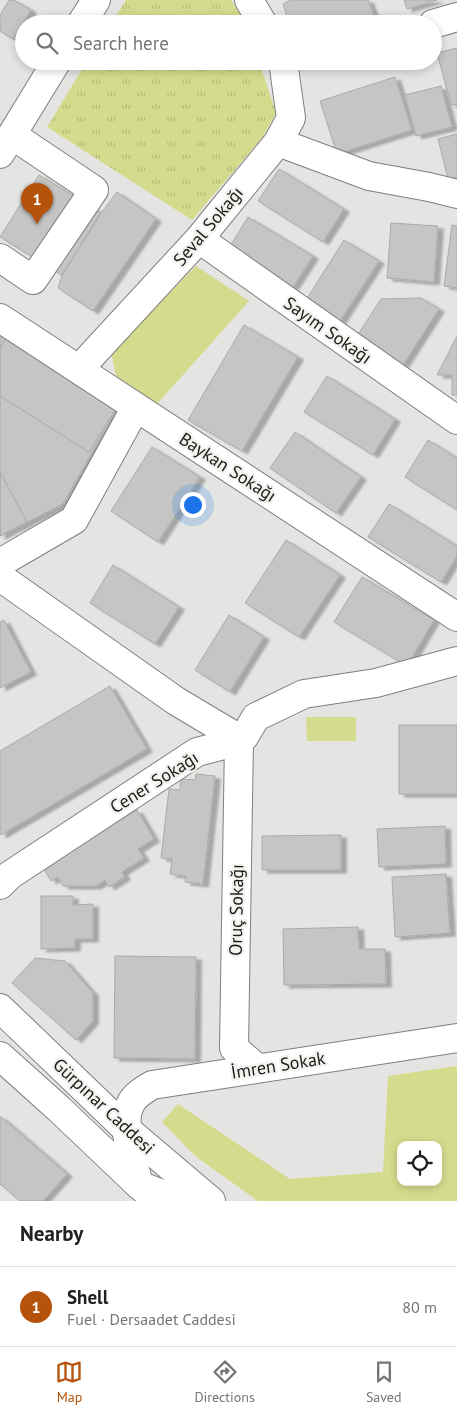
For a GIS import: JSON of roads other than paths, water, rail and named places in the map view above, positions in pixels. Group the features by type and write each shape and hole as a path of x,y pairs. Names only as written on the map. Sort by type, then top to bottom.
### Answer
{"street":[{"path":"87,15 96,0"},
{"path":"249,0 257,15"},
{"path":"442,22 457,18"},
{"path":"0,258 34,280 94,190 6,144 52,70"},
{"name":"Seval Sokağı","path":"78,370 199,239 278,142 291,118 287,70"},
{"path":"278,142 369,176 457,194"},
{"name":"Sayım Sokağı","path":"199,239 457,420"},
{"name":"Baykan Sokağı","path":"0,318 457,617"},
{"path":"0,563 74,520 136,407"},
{"path":"0,577 176,701 228,732 239,741 244,737 256,717 304,694 376,683 457,661"},
{"name":"Cener Sokağı","path":"0,885 10,875 197,752 239,741"},
{"name":"Oruç Sokağı","path":"239,741 234,1048 257,1068"},
{"name":"Gürpınar Caddesi","path":"0,1008 126,1129 211,1201"},
{"name":"İmren Sokak","path":"126,1129 130,1104 140,1093 152,1086 457,1038"},
{"name":"Gürpınar Caddesi","path":"0,1056 58,1108 141,1196"},
{"path":"78,1083 97,1092 114,1093 152,1086"},
{"path":"126,1129 141,1196 180,1201"}],"place":[{"name":"Shell","path":"37,224"}]}
